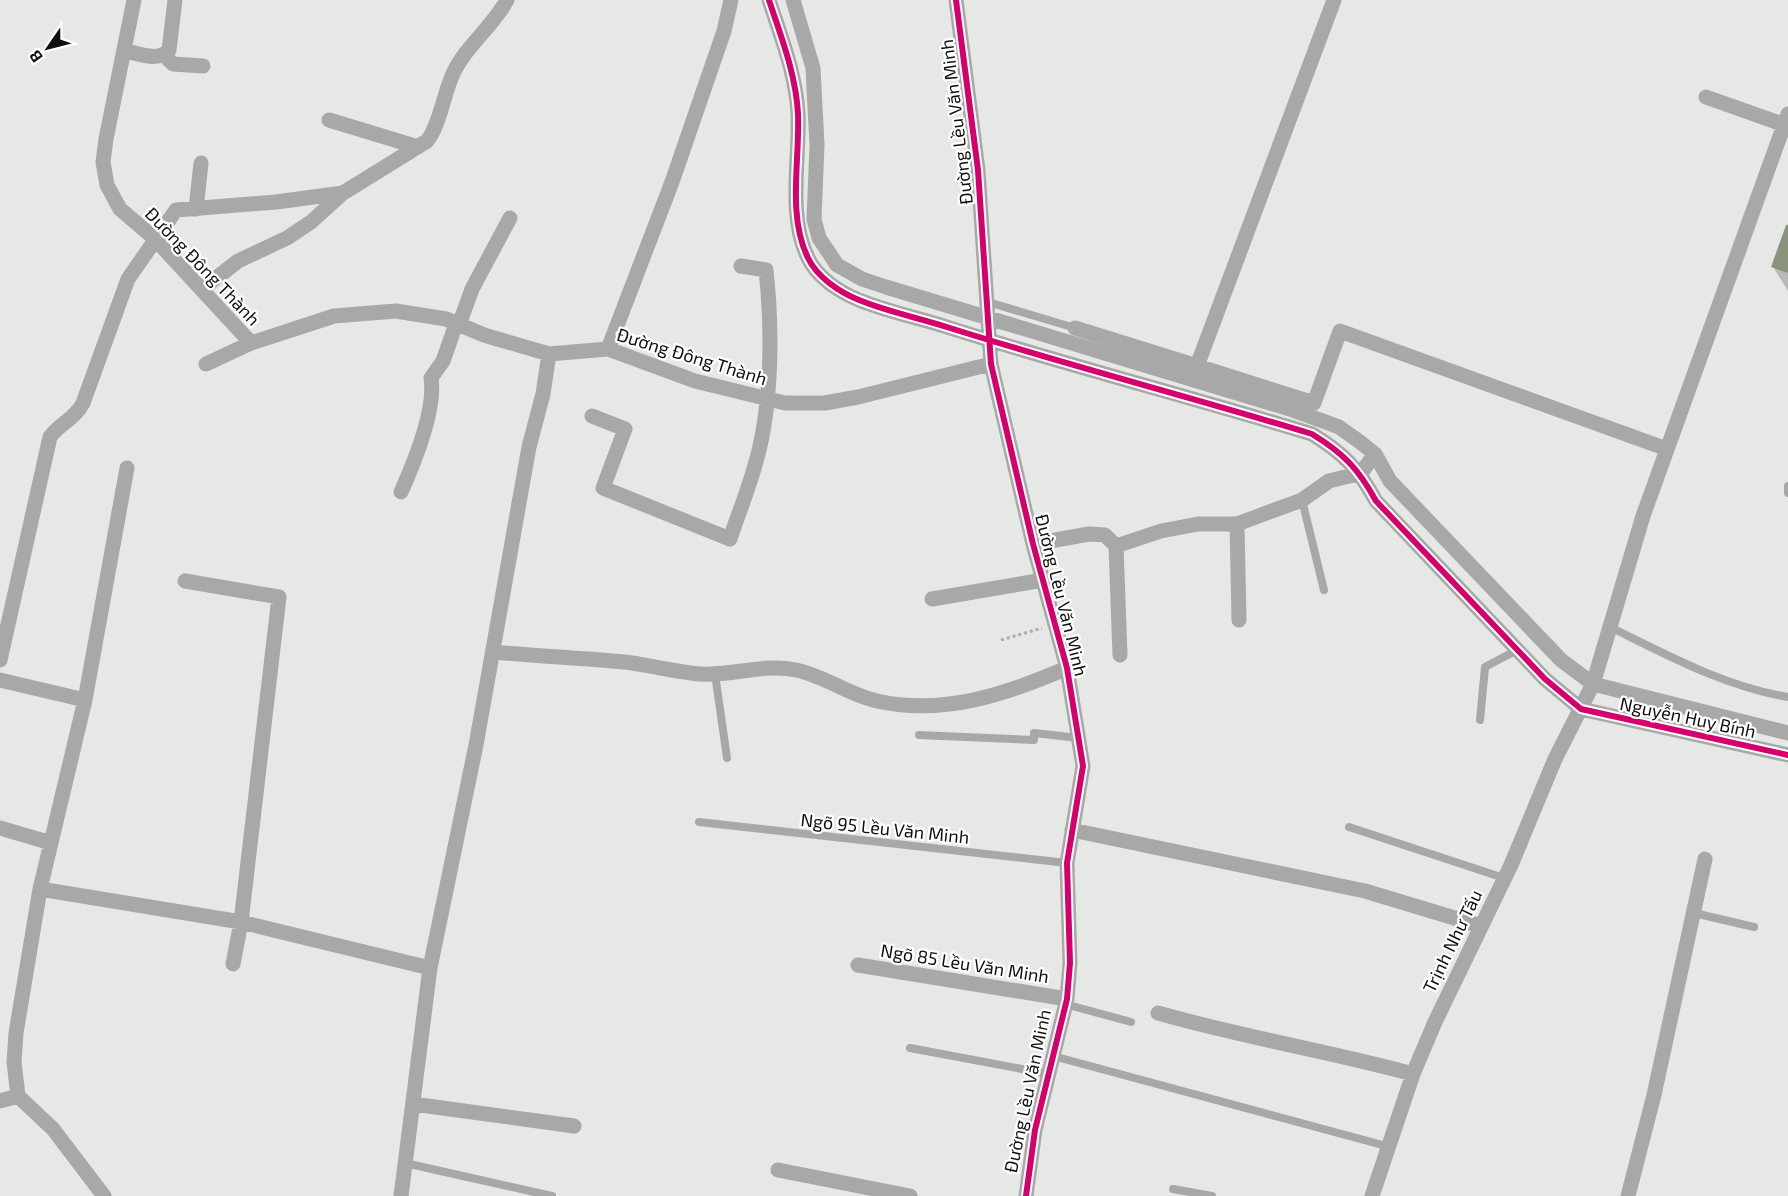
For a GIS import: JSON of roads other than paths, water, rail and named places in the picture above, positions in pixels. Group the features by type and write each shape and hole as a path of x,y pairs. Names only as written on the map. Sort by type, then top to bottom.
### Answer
{"street":[{"name":"Đường Đông Thành","path":"134,0 126,51 106,139 104,170 107,185 120,209 154,238 251,344 334,316 396,311 458,324 549,354 608,349 695,381 785,403 825,404 991,364"},
{"path":"126,51 158,57 169,50 175,0"},
{"path":"201,289 238,261 287,238 311,222 343,192 418,147 432,135 445,94 461,56 495,19 507,0"},
{"path":"608,349 672,182 724,31 731,0"},
{"path":"769,0 793,72 796,92 801,239 808,259 822,277 858,300 990,342 1312,434 1335,448 1361,473 1376,501 1517,650 1557,690 1581,709"},
{"path":"793,0 813,68 816,169 814,219 819,238 837,265 862,279 988,309 1339,427 1376,454 1390,481 1561,660 1593,684 1788,733"},
{"name":"Đường Lều Văn Minh","path":"956,0 978,170 991,364 1033,544 1067,668 1083,766 1066,863 1070,963 1066,1002 1035,1130 1026,1196"},
{"path":"1197,366 1334,0"},
{"path":"164,55 173,64 203,66"},
{"path":"1706,97 1787,122"},
{"path":"329,120 418,147"},
{"name":"Trịnh Như Tấu","path":"1372,1196 1413,1074 1457,973 1504,878 1555,759 1593,684 1612,628 1643,516 1787,122"},
{"path":"196,209 201,163"},
{"path":"797,169 816,169"},
{"path":"0,660 50,437 56,428 77,415 128,279 154,238 176,210 276,202 343,192"},
{"path":"400,492 417,457 434,396 431,378 443,361 472,289 510,218"},
{"path":"592,417 625,429 603,488 730,539 760,446 766,399 769,300 766,270 741,266"},
{"path":"1075,328 1314,403 1340,331 1668,449"},
{"path":"206,364 251,344"},
{"path":"401,1196 430,968 492,652 529,447 543,394 549,354"},
{"path":"1116,546 1161,531 1198,524 1237,524 1302,500 1329,481 1361,473 1376,454"},
{"path":"104,1196 53,1129 18,1096 14,1062 16,1033 40,889 85,700 127,468"},
{"path":"1237,524 1239,620"},
{"path":"1033,544 1089,534 1106,535 1116,546 1120,655"},
{"path":"932,599 1043,580"},
{"path":"185,581 279,597 241,922 233,964"},
{"path":"492,652 626,662 702,674 769,668 796,670 844,691 877,701 924,707 955,705 995,695 1067,668"},
{"path":"0,680 85,700"},
{"name":"Nguyễn Huy Bính","path":"1581,709 1788,755"},
{"path":"0,828 51,843"},
{"path":"1072,830 1365,891 1481,926"},
{"path":"1628,1196 1654,1095 1706,859"},
{"path":"40,889 241,922 430,968"},
{"name":"Ngõ 85 Lều Văn Minh","path":"858,965 1066,1002"},
{"path":"1158,1012 1226,1033 1325,1051 1413,1074"},
{"path":"0,1101 18,1096"},
{"path":"413,1104 574,1126"},
{"path":"778,1170 910,1196"}],"lane":[{"path":"988,309 1075,328"},
{"path":"1788,486 1788,493"},
{"path":"1302,500 1324,590"},
{"path":"1612,628 1686,664 1756,692 1788,697"},
{"path":"1480,720 1485,667 1517,650"},
{"path":"715,674 727,759"},
{"path":"919,735 1034,740 1034,733 1079,738"},
{"name":"Ngõ 95 Lều Văn Minh","path":"699,822 1066,863"},
{"path":"1349,827 1504,878"},
{"path":"1694,913 1754,927"},
{"path":"1066,1002 1131,1022"},
{"path":"910,1048 1049,1074"},
{"path":"1053,1056 1390,1147"},
{"path":"405,1164 552,1196"},
{"path":"1173,1189 1212,1196"}]}
